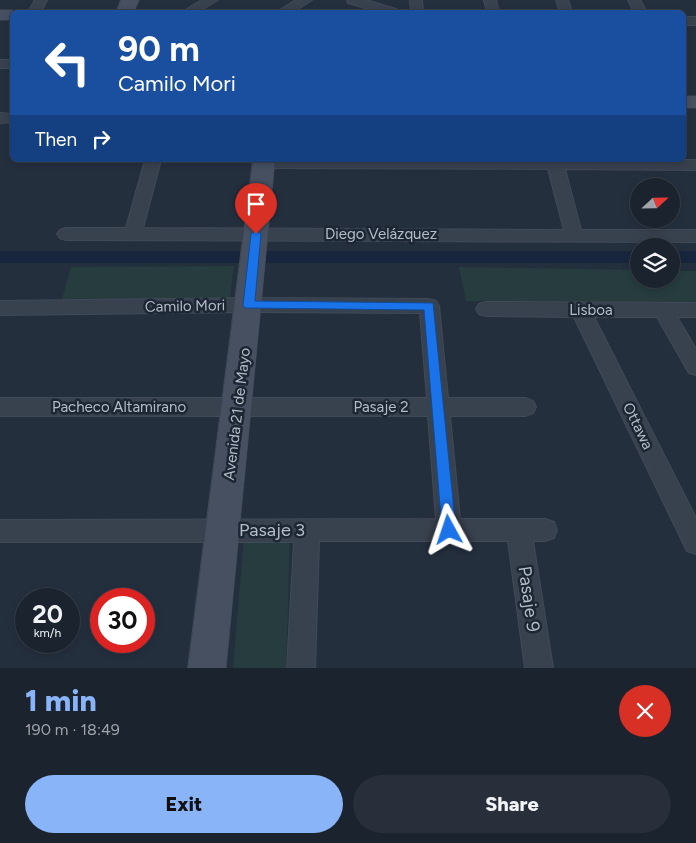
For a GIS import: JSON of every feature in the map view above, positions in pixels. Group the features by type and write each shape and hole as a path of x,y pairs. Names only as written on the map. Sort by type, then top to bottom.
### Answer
{"street":[{"path":"193,10 212,0"},
{"path":"288,10 306,0"},
{"path":"353,0 379,10"},
{"path":"387,10 400,0"},
{"path":"133,234 152,162"},
{"path":"264,162 555,162 696,165"},
{"name":"Avenida 21 de Mayo","path":"207,668 264,162"},
{"path":"555,162 574,235"},
{"name":"Diego Velázquez","path":"66,234 133,234 255,247 574,235 696,236"},
{"name":"Camilo Mori","path":"0,308 249,305 429,306 438,407"},
{"name":"Lisboa","path":"486,309 696,310"},
{"name":"Ottawa","path":"580,310 696,543"},
{"path":"663,310 696,367"},
{"name":"Pasaje 2","path":"238,406 525,407"},
{"name":"Pacheco Altamirano","path":"0,407 238,406"},
{"path":"438,407 449,530"},
{"path":"301,668 307,530"},
{"name":"Pasaje 9","path":"519,530 540,668"},
{"name":"Pasaje 3","path":"0,532 545,530"}],"green space":[{"path":"234,266 230,298 62,299 71,267"},
{"path":"459,267 630,270 630,288 680,288 680,271 696,271 696,303 466,301"},
{"path":"244,536 290,536 286,668 233,668"}],"waterway":[{"path":"0,257 630,257"},
{"path":"680,257 696,257"}],"route":[{"path":"256,234 249,305 429,306 449,530"}]}
